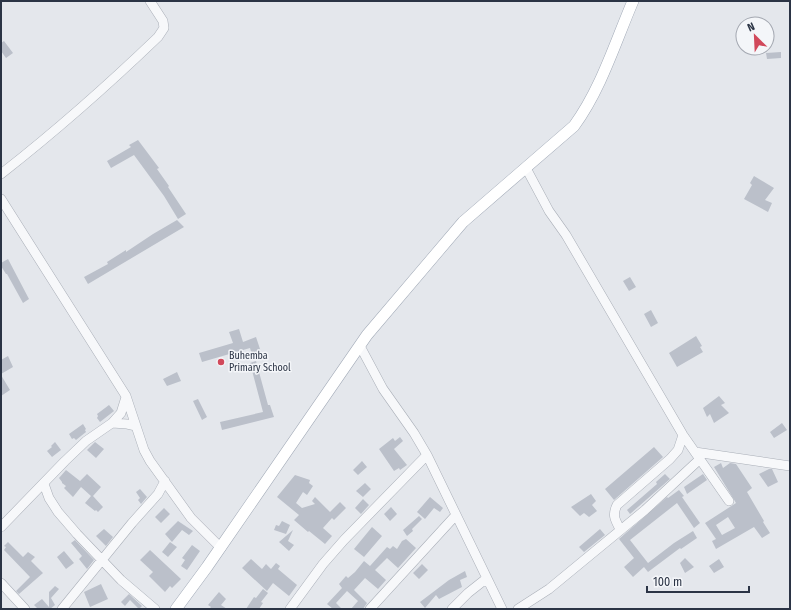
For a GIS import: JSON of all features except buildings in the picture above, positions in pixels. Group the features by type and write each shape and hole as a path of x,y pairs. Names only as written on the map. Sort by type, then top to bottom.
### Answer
{"main road":[{"path":"176,609 221,548 367,335 464,222 574,126 585,111 596,91 633,1"}],"street":[{"path":"1,174 112,82 158,37 164,28 163,21 150,1"},
{"path":"526,168 549,211 582,262 683,435 729,501"},
{"path":"1,199 126,396 144,450 192,518 221,548"},
{"path":"360,346 382,389 414,433 427,455 502,609"},
{"path":"1,527 86,441 112,423 121,413 126,396"},
{"path":"112,423 136,426"},
{"path":"620,530 614,518 614,511 617,505 670,459 678,450 683,435"},
{"path":"290,609 329,558 403,478 427,455"},
{"path":"698,456 790,466"},
{"path":"518,609 549,589 644,510 698,456"},
{"path":"62,609 101,560 158,494 165,481"},
{"path":"44,484 49,498 58,512 101,560 121,580 155,609"},
{"path":"370,609 456,515"},
{"path":"452,609 486,578"},
{"path":"1,583 25,609"}],"place":[{"name":"Buhemba Primary School","path":"221,362"}]}
